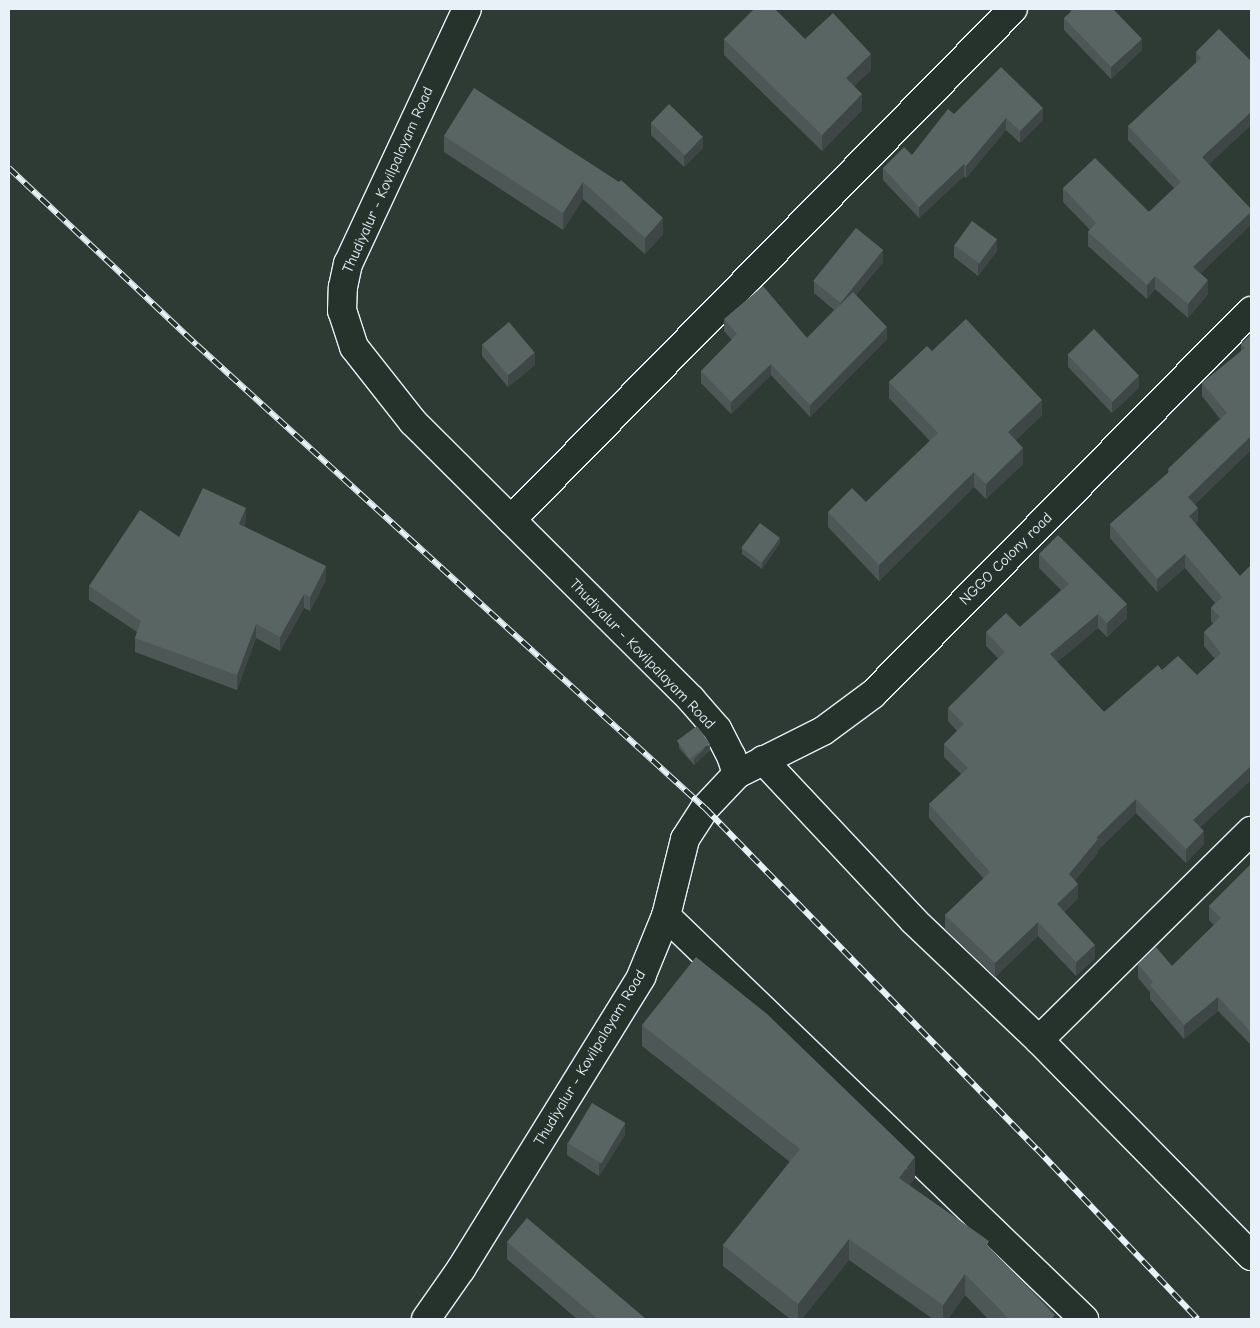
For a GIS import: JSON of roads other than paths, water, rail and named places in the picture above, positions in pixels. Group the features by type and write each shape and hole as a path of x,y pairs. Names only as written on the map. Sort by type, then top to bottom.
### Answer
{"street":[{"name":"Thudiyalur - Kovilpalayam Road","path":"426,1319 461,1269 641,977 666,916 685,839 705,808 737,774 732,756 716,729 691,699 413,422 373,375 354,347 342,311 343,287 348,264 467,9"},
{"path":"511,520 1013,9"},
{"name":"NGGO Colony road","path":"737,774 823,731 873,694 1251,311"},
{"path":"763,760 914,921 1038,1040 1251,1256"},
{"path":"1038,1040 1251,831"},
{"path":"666,916 1084,1319"}],"railway":[{"path":"9,168 197,345 705,808 1037,1149 1198,1319"}]}
